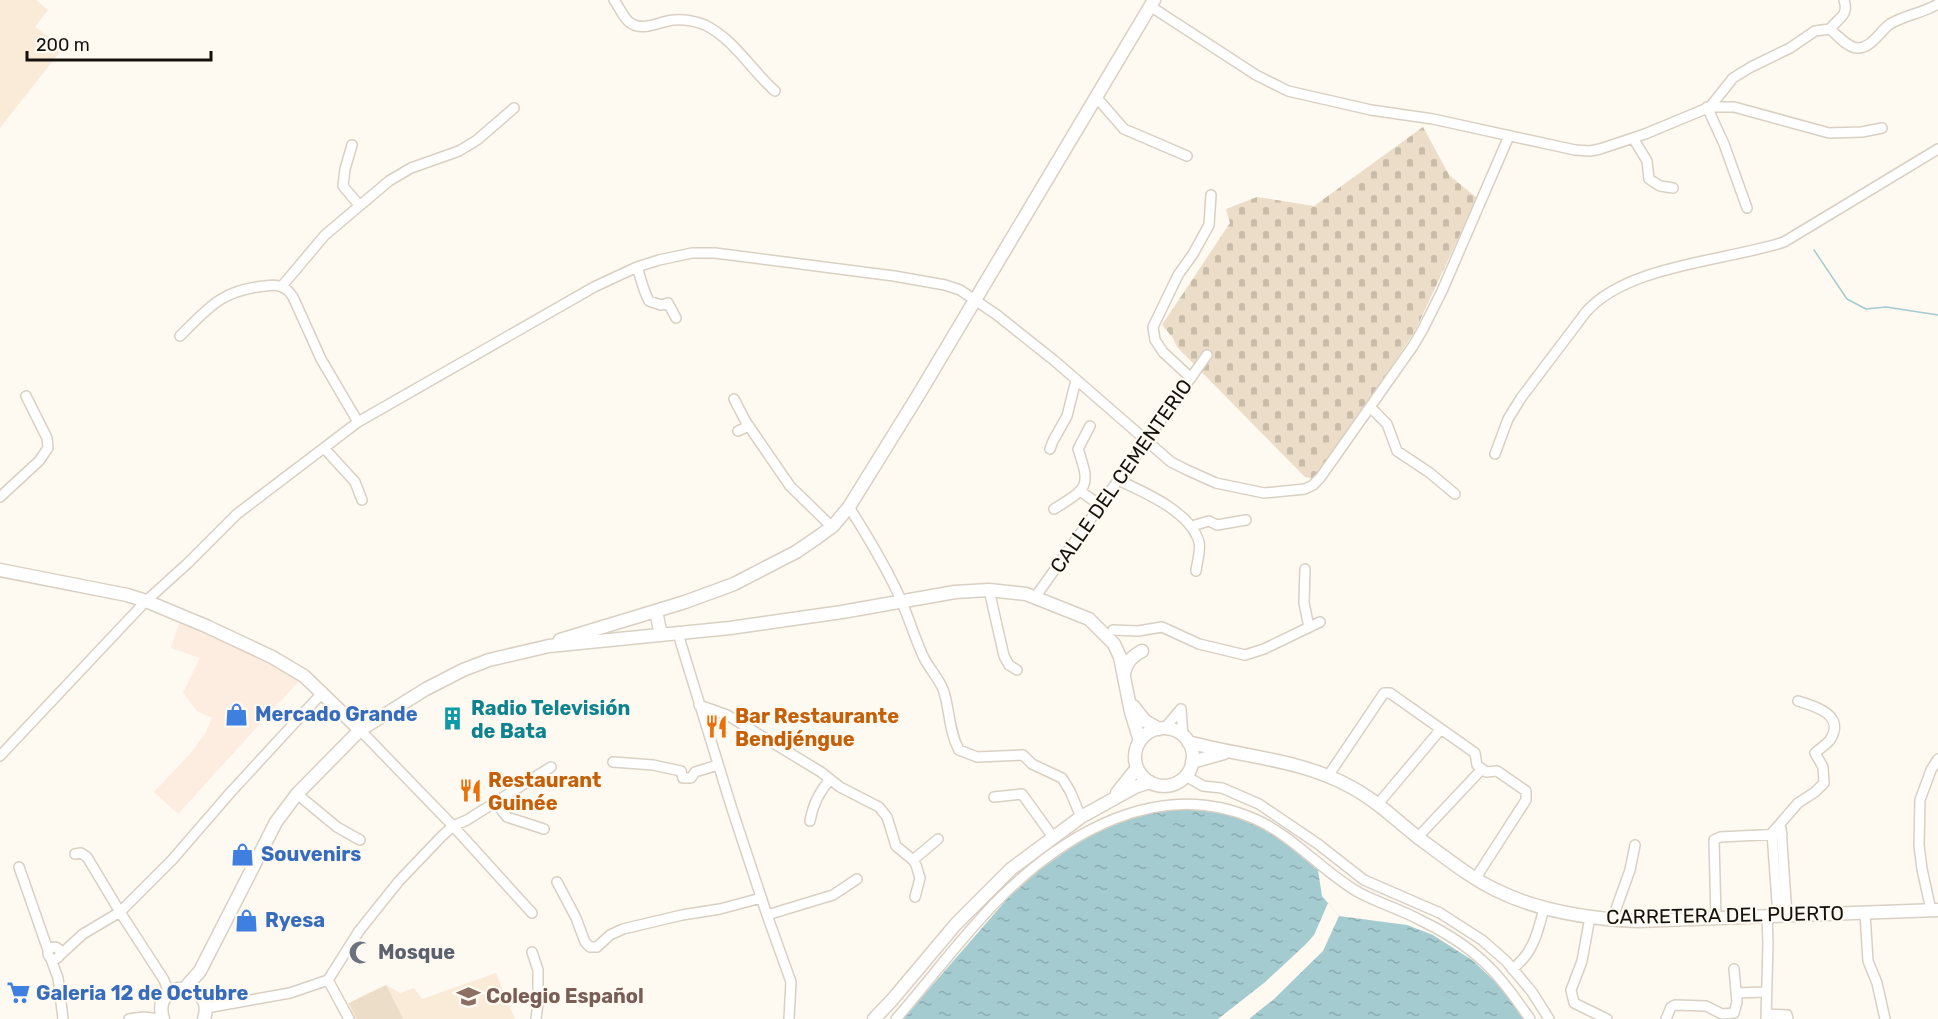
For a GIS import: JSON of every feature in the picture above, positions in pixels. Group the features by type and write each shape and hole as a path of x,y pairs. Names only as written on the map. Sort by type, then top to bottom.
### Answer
{"main road":[{"path":"549,646 568,636 656,611 734,584 796,552 832,526 849,507 1152,3"},
{"path":"0,570 92,587 146,601 206,626 304,675 360,730"},
{"path":"161,1016 163,1000 200,972 276,822 297,794 360,730 399,705 463,670 489,660 549,646 730,628 955,592 989,590 1026,594 1036,596 1089,620 1118,650 1131,702 1131,712 1140,741"},
{"path":"656,611 661,635"},
{"path":"1124,673 1128,662 1142,651"},
{"path":"1131,702 1140,716 1162,729"},
{"path":"1162,729 1170,729 1185,739 1192,755 1192,762 1185,776 1167,786 1145,779 1137,768 1135,754 1140,741 1149,733 1162,729"},
{"name":"CARRETERA DEL PUERTO","path":"1185,739 1231,752 1304,767 1350,786 1378,804 1475,879 1497,891 1544,908 1612,920 1716,919 1935,910"},
{"name":"CARRETERA DEL PUERTO","path":"1192,762 1215,754 1231,752"},
{"path":"1112,798 1137,768"},
{"path":"874,1019 964,916 1011,869 1081,817 1112,798 1150,782"},
{"path":"200,972 200,995 205,1014"},
{"path":"177,990 200,995"}],"street":[{"path":"614,0 627,21 633,25 642,27 674,20 703,24 731,42 760,77 775,91"},
{"path":"1709,107 1733,78 1750,67 1790,48 1815,31 1830,29 1845,13 1844,0"},
{"path":"1152,3 1256,75 1288,90 1371,110 1433,119 1575,150 1590,151 1634,138 1709,107 1734,107 1829,133 1862,132 1882,128"},
{"path":"1830,29 1851,46 1863,47 1890,25 1938,4"},
{"path":"1096,98 1124,129 1187,156"},
{"path":"1709,107 1747,208"},
{"path":"282,286 325,235 389,181 411,168 459,152 477,140 514,108"},
{"path":"0,756 146,601 237,514 358,422 594,287 637,267 692,253 715,253 919,280 960,290 1005,322 1171,462 1216,483 1264,493 1305,489 1320,478 1423,329 1442,291 1509,136"},
{"path":"1634,138 1647,161 1650,179 1660,186 1673,188"},
{"path":"352,145 343,186 359,205"},
{"path":"1495,453 1508,419 1521,398 1586,312 1606,293 1624,284 1680,266 1756,251 1784,242 1938,149"},
{"path":"1191,378 1163,352 1155,340 1153,327 1179,274 1209,225 1211,195"},
{"path":"637,267 643,282 643,290 649,301 661,305 668,303 676,318"},
{"path":"180,336 215,302 225,296 254,287 282,286 293,297 321,359 358,422"},
{"name":"CALLE DEL CEMENTERIO","path":"1036,596 1207,355"},
{"path":"1050,450 1067,416 1076,380"},
{"path":"0,497 39,461 48,448 47,438 26,396"},
{"path":"734,399 749,426 790,486 832,526"},
{"path":"1370,407 1387,424 1397,451 1430,473 1455,495"},
{"path":"738,431 749,426"},
{"path":"1054,508 1085,486 1086,471 1078,449 1090,426"},
{"path":"324,448 349,473 362,500"},
{"path":"1118,480 1157,498 1192,526 1200,544 1196,571"},
{"path":"1080,491 1100,505"},
{"path":"849,507 878,553 902,601 909,624 925,660 944,692 953,737 959,750 977,757 1023,755 1032,764 1062,778 1081,817"},
{"path":"1192,526 1209,521 1217,525 1246,520"},
{"path":"1305,569 1304,603 1309,627"},
{"path":"989,590 1004,656 1009,665 1017,670"},
{"path":"1113,630 1138,631 1162,627 1199,644 1245,655 1264,649 1320,622"},
{"path":"678,634 761,898 791,982 789,1019"},
{"path":"55,954 120,912 172,860 323,692"},
{"path":"1328,776 1384,693 1390,693 1475,753 1477,765 1486,772 1497,771 1526,791 1526,800 1475,879"},
{"path":"1788,1019 1787,1015 1766,1017 1768,943 1777,916 1778,831 1798,803 1824,783 1823,767 1815,753 1828,742 1833,732 1830,717 1824,710 1798,701"},
{"path":"699,705 727,715 787,750 853,794 879,807 887,817 897,846 914,860 920,878 915,897"},
{"path":"1162,729 1181,709 1185,739"},
{"path":"1378,804 1441,729"},
{"path":"360,730 453,826 532,913"},
{"path":"1935,910 1922,868 1919,845 1920,800 1931,770 1938,759"},
{"path":"613,762 652,765 681,771 683,778 691,778 695,772 718,765"},
{"path":"205,1014 215,1005 290,993 328,980 359,931 399,881 453,826 467,820 552,767"},
{"path":"1418,837 1482,769"},
{"path":"1185,776 1203,786 1222,788 1268,810 1364,880 1440,914 1482,940 1532,992 1549,1019"},
{"path":"810,821 815,800 830,779"},
{"path":"297,794 337,827 360,840"},
{"path":"994,797 1022,794 1053,837"},
{"path":"495,802 507,817 544,829"},
{"path":"896,1019 967,934 1024,875 1066,844 1100,824 1151,806 1179,804 1214,805 1256,820 1284,837 1358,892 1420,920 1463,946 1490,968 1512,993 1530,1019"},
{"path":"1716,919 1714,840 1720,837 1778,831"},
{"path":"914,860 938,839"},
{"path":"1612,920 1630,870 1635,845"},
{"path":"75,854 81,853 87,857 164,980 177,990"},
{"path":"19,867 55,954 63,1019"},
{"path":"767,915 833,895 857,879"},
{"path":"557,882 576,918 585,942 590,947 597,947 610,935 623,929 761,898"},
{"path":"1512,969 1522,962 1531,950 1544,908"},
{"path":"1865,913 1868,961 1877,983 1885,1019"},
{"path":"1590,917 1582,961 1571,996 1574,1003 1607,1019"},
{"path":"532,952 538,970 536,1019"},
{"path":"1666,1019 1675,1005 1706,1006 1722,1014 1734,1013 1736,993 1734,969"},
{"path":"328,980 348,1019"},
{"path":"1736,993 1766,992"},
{"path":"129,1019 161,1016"}],"shaded area":[{"path":"0,0 36,0 48,10 35,27 63,48 0,128"},
{"name":"Mercado Grande","path":"180,620 277,665 300,680 178,814 154,792 190,754 205,734 212,718 197,711 183,693 200,658 171,648"},
{"name":"Colegio Español","path":"496,973 515,1019 353,1019 347,1004 386,985 400,993 414,988 422,999"}],"green space":[{"path":"1423,127 1449,175 1477,198 1415,331 1328,462 1313,479 1305,477 1177,347 1162,325 1230,223 1226,209 1257,197 1314,206"},
{"path":"386,985 403,1019 357,1019 349,1003"}],"water":[{"path":"1205,808 1242,817 1275,835 1318,870 1322,896 1339,916 1407,925 1433,935 1472,960 1503,989 1523,1019 903,1019 1008,898 1038,871 1079,842 1117,823 1155,811"}],"pier":[{"path":"1328,903 1339,916 1323,951 1274,999 1249,1019 1218,1019 1264,983 1305,945 1314,935"}],"waterway":[{"path":"1814,250 1847,299 1866,309 1886,307 1938,315"}],"place":[{"name":"Mercado Grande","path":"237,714"},
{"name":"Radio Televisión de Bata","path":"453,719"},
{"name":"Bar Restaurante Bendjéngue","path":"717,727"},
{"name":"Restaurant Guinée","path":"470,791"},
{"name":"Souvenirs","path":"243,854"},
{"name":"Ryesa","path":"247,920"},
{"name":"Mosque","path":"360,952"},
{"name":"Galeria 12 de Octubre","path":"18,993"},
{"name":"Colegio Español","path":"468,996"}]}
